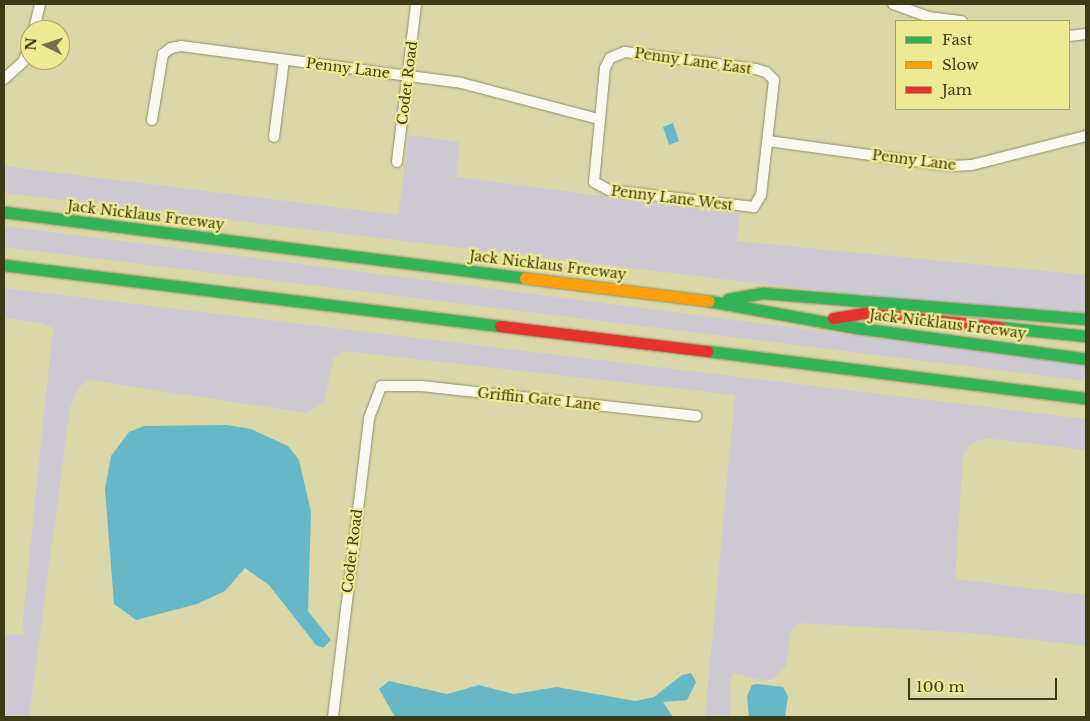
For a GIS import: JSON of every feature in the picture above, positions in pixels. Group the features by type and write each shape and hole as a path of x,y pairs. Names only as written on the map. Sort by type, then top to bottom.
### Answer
{"highway":[{"name":"Jack Nicklaus Freeway","path":"4,212 715,302 824,320 858,328 1086,357"},
{"path":"4,265 1086,398"},
{"path":"715,302 763,293 1086,319"},
{"path":"824,320 864,313 1086,336"}],"street":[{"path":"36,20 40,4"},
{"name":"Codet Road","path":"397,162 416,4"},
{"path":"893,4 928,16 955,20"},
{"path":"1070,36 1086,34"},
{"name":"Penny Lane","path":"152,120 159,64 163,54 171,48 284,60 461,83 598,119"},
{"name":"Penny Lane East","path":"598,119 605,68 610,58 625,52 756,69 766,72 774,80 768,141"},
{"path":"274,137 284,60"},
{"path":"4,79 20,65"},
{"name":"Penny Lane West","path":"598,119 594,182 609,190 754,207 761,196 768,141"},
{"name":"Penny Lane","path":"768,141 951,166 972,165 1086,136"},
{"name":"Codet Road","path":"333,717 369,418 381,386"},
{"name":"Griffin Gate Lane","path":"381,386 421,386 696,416"}],"shaded area":[{"path":"409,135 460,142 456,177 740,214 737,241 1086,275 1086,315 897,300 4,193 4,166 398,215"},
{"path":"4,226 1086,365 1086,381 4,247"},
{"path":"4,288 1086,419 1086,450 985,438 973,443 963,454 955,579 1086,595 1086,646 971,633 800,623 791,629 786,666 778,674 772,679 760,680 733,673 730,680 731,717 705,717 735,395 344,351 334,358 324,402 306,413 89,380 79,387 70,408 29,717 4,717 4,634 26,635 22,628 53,328 41,323 4,318"}],"water":[{"path":"673,123 679,141 669,145 663,127"},
{"path":"227,425 251,429 288,446 299,460 311,512 308,611 331,640 323,648 316,645 269,585 245,568 225,591 197,604 136,620 114,604 105,489 111,456 129,432 144,426"},
{"path":"691,673 696,682 687,700 663,702 673,717 395,717 379,689 389,681 447,694 479,685 514,694 557,687 635,701 654,697 682,675"},
{"path":"752,685 783,687 788,696 785,717 749,717 747,696"}],"traffic: fast":[{"path":"4,212 525,278"},
{"path":"4,265 500,326"},
{"path":"728,299 763,293 1086,319"},
{"path":"709,301 858,328 1086,359"},
{"path":"999,327 1086,336"},
{"path":"707,351 1086,398"}],"traffic: slow":[{"path":"525,278 709,301"}],"traffic: jam":[{"path":"833,318 864,313 999,327"},
{"path":"500,326 707,351"}]}
